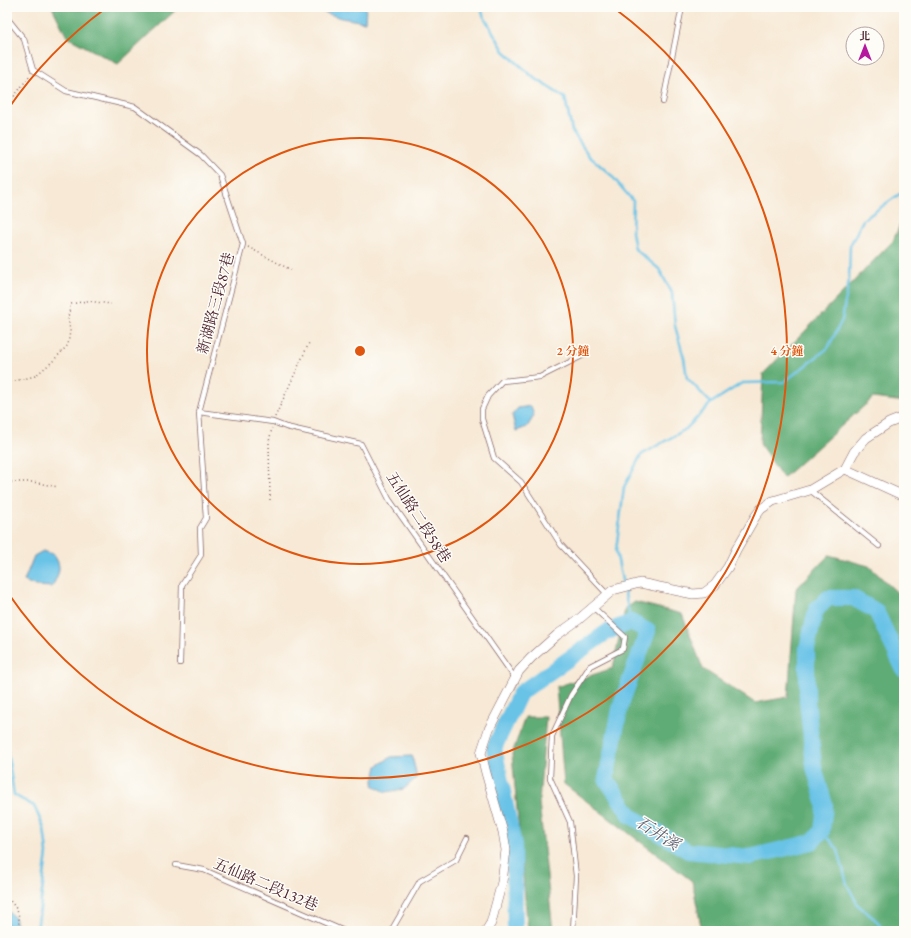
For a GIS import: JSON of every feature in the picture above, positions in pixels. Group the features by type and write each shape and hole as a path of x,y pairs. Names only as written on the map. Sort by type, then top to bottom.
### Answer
{"street":[{"path":"486,931 491,923 502,882 506,850 503,832 481,753 489,729 515,678 531,658 557,634 578,620 610,592 640,583 693,594 704,593 715,585 728,567 736,550 761,509 773,501 810,490 845,469 854,452 866,438 889,423 904,417"},
{"path":"845,469 904,496"}],"lane":[{"path":"663,102 682,7"},
{"path":"7,18 24,39 33,70"},
{"name":"新湖路三段87巷","path":"33,70 66,91 135,107 201,155 220,176 243,244 199,412 206,518 200,528 201,555 182,585 180,663"},
{"path":"584,355 540,377 502,381 488,396 482,409 482,420 494,458 521,482 561,545 610,592"},
{"name":"五仙路二段58巷","path":"199,412 273,422 286,427 361,444 389,499 515,678"},
{"path":"810,490 879,546"},
{"path":"572,931 576,876 570,822 550,778 552,736 571,695 590,666 623,649 625,637 594,607"},
{"path":"391,931 420,881 456,860 467,838"},
{"name":"五仙路二段132巷","path":"176,865 204,870 344,931"}],"path":[{"path":"7,106 33,70"},
{"path":"7,101 15,96"},
{"path":"243,244 291,270"},
{"path":"7,383 35,376 52,362 68,345 70,331 68,317 71,304 87,301 111,304"},
{"path":"270,500 269,442 273,422 309,343"},
{"path":"7,505 8,482 33,482 58,487"},
{"path":"7,550 7,563"},
{"path":"7,901 9,900 16,907 20,918 18,931"}],"green space":[{"path":"52,7 179,7 118,64 67,37"},
{"path":"904,215 904,402 873,398 783,478 760,444 763,374 893,241"},
{"path":"829,555 869,566 904,599 904,931 702,931 692,881 564,784 556,687 613,668 625,609 635,602 682,614 703,669 755,703 788,697 796,589"},
{"path":"525,717 546,717 539,802 553,931 528,931 512,754"}],"water":[{"path":"308,7 366,7 365,22 341,18"},
{"path":"531,406 534,416 527,427 516,431 512,415 518,408"},
{"path":"43,551 53,554 59,566 58,574 52,587 36,586 24,581 34,556"},
{"path":"412,756 417,777 404,789 386,792 373,785 377,766 391,757"},
{"path":"9,912 16,919 15,931 7,931 7,913"}],"waterway":[{"path":"481,7 483,15 504,51 533,77 565,98 572,131 589,156 611,175 633,201 632,232 635,249 659,269 672,293 675,326 684,358 687,378 711,403"},
{"path":"623,585 616,551 624,487 641,455 686,429 711,403 742,383 784,382 828,348 842,320 849,280 850,246 863,220 904,192"},
{"path":"624,590 631,622"},
{"name":"石井溪","path":"515,931 514,845 494,748 520,693 607,632 631,622 648,631 621,704 606,779 631,816 688,851 750,857 812,842 822,831 825,805 814,767 807,700 807,648 816,610 828,598 853,598 876,611 904,670"},
{"path":"7,750 14,795 34,806 44,828 47,853 37,931"},
{"path":"822,831 838,850 847,884 858,905 878,922 883,931"}]}
